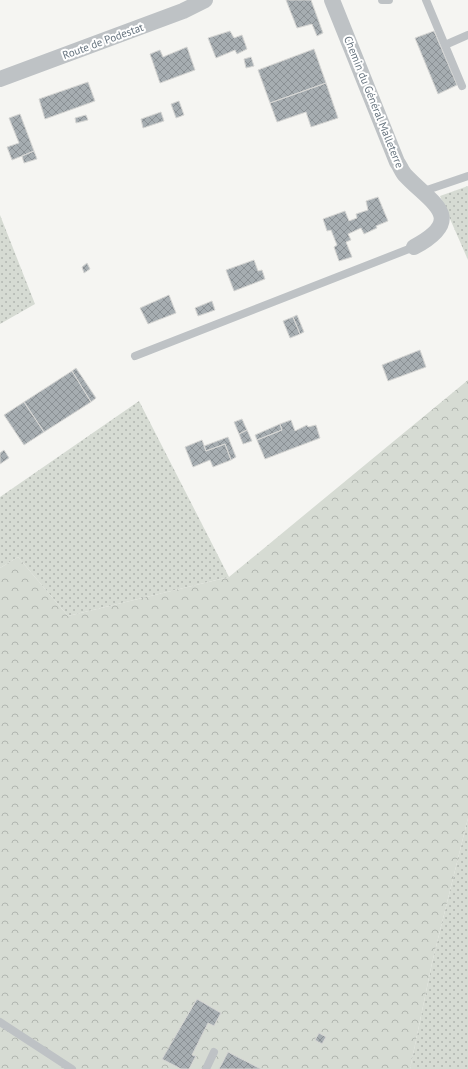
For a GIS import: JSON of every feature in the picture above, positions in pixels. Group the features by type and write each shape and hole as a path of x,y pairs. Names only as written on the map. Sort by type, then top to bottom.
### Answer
{"street":[{"name":"Route de Podestat","path":"0,79 184,11 205,0"},
{"name":"Chemin du Général Malleterre","path":"332,0 397,162 404,174 441,207 443,216 442,227 430,239 414,247"}],"lane":[{"path":"382,0 389,0"},
{"path":"426,0 462,86"},
{"path":"445,45 468,35"},
{"path":"424,191 468,176"},
{"path":"136,356 414,247"},
{"path":"0,1022 72,1069"},
{"path":"206,1069 214,1052"}],"green space":[{"path":"468,186 468,260 440,196"},
{"path":"0,215 35,304 0,324"},
{"path":"468,380 468,818 432,963 410,1069 0,1069 0,568 18,557 68,616 229,577"},
{"path":"139,401 229,577 68,616 18,557 0,568 0,497"},
{"path":"468,818 468,1069 410,1069 432,963"}],"building":[{"path":"286,0 311,0 323,33 317,36 312,24 297,28"},
{"path":"230,31 234,38 242,35 247,49 237,54 235,50 216,58 208,38"},
{"path":"434,31 457,85 438,94 415,38"},
{"path":"187,47 195,70 160,83 150,54 160,50 163,57"},
{"path":"314,49 326,83 270,103 258,70"},
{"path":"251,57 254,66 246,68 244,59"},
{"path":"88,82 95,101 45,119 39,99"},
{"path":"326,83 338,118 311,127 306,112 277,122 270,103"},
{"path":"179,101 184,115 176,118 171,104"},
{"path":"161,112 164,121 143,128 141,119"},
{"path":"20,114 34,151 12,160 7,147 19,143 9,118"},
{"path":"86,115 88,120 76,123 75,118"},
{"path":"34,151 37,159 24,163 22,156"},
{"path":"378,197 388,221 376,226 377,228 364,234 361,228 348,234 351,240 346,242 352,257 339,261 334,247 337,245 331,230 327,231 323,219 345,211 349,221 357,218 356,214 368,210 366,201"},
{"path":"254,260 258,271 262,270 265,279 234,291 226,270"},
{"path":"87,263 90,269 84,273 82,267"},
{"path":"169,295 176,313 148,324 140,308"},
{"path":"212,301 215,310 198,316 195,308"},
{"path":"297,315 304,332 300,334 293,317"},
{"path":"293,317 300,334 290,338 283,321"},
{"path":"420,350 426,367 388,381 382,365"},
{"path":"76,368 96,398 91,402 72,371"},
{"path":"72,371 91,402 44,432 24,402"},
{"path":"24,402 44,432 24,445 4,415"},
{"path":"242,419 247,430 239,434 234,422"},
{"path":"291,420 295,431 307,425 308,427 316,425 320,438 265,459 257,440 282,430 280,424"},
{"path":"280,424 282,430 257,440 255,435"},
{"path":"247,430 252,441 243,444 239,434"},
{"path":"228,437 236,457 231,460 225,444 206,451 204,446"},
{"path":"202,440 206,451 225,444 231,460 213,467 210,460 193,467 185,447"},
{"path":"4,450 9,458 0,464 0,453"},
{"path":"197,999 221,1013 214,1026 208,1023 192,1055 196,1056 189,1069 181,1069 162,1059"},
{"path":"319,1033 326,1037 322,1044 315,1040"},
{"path":"228,1052 261,1069 219,1069"}]}
